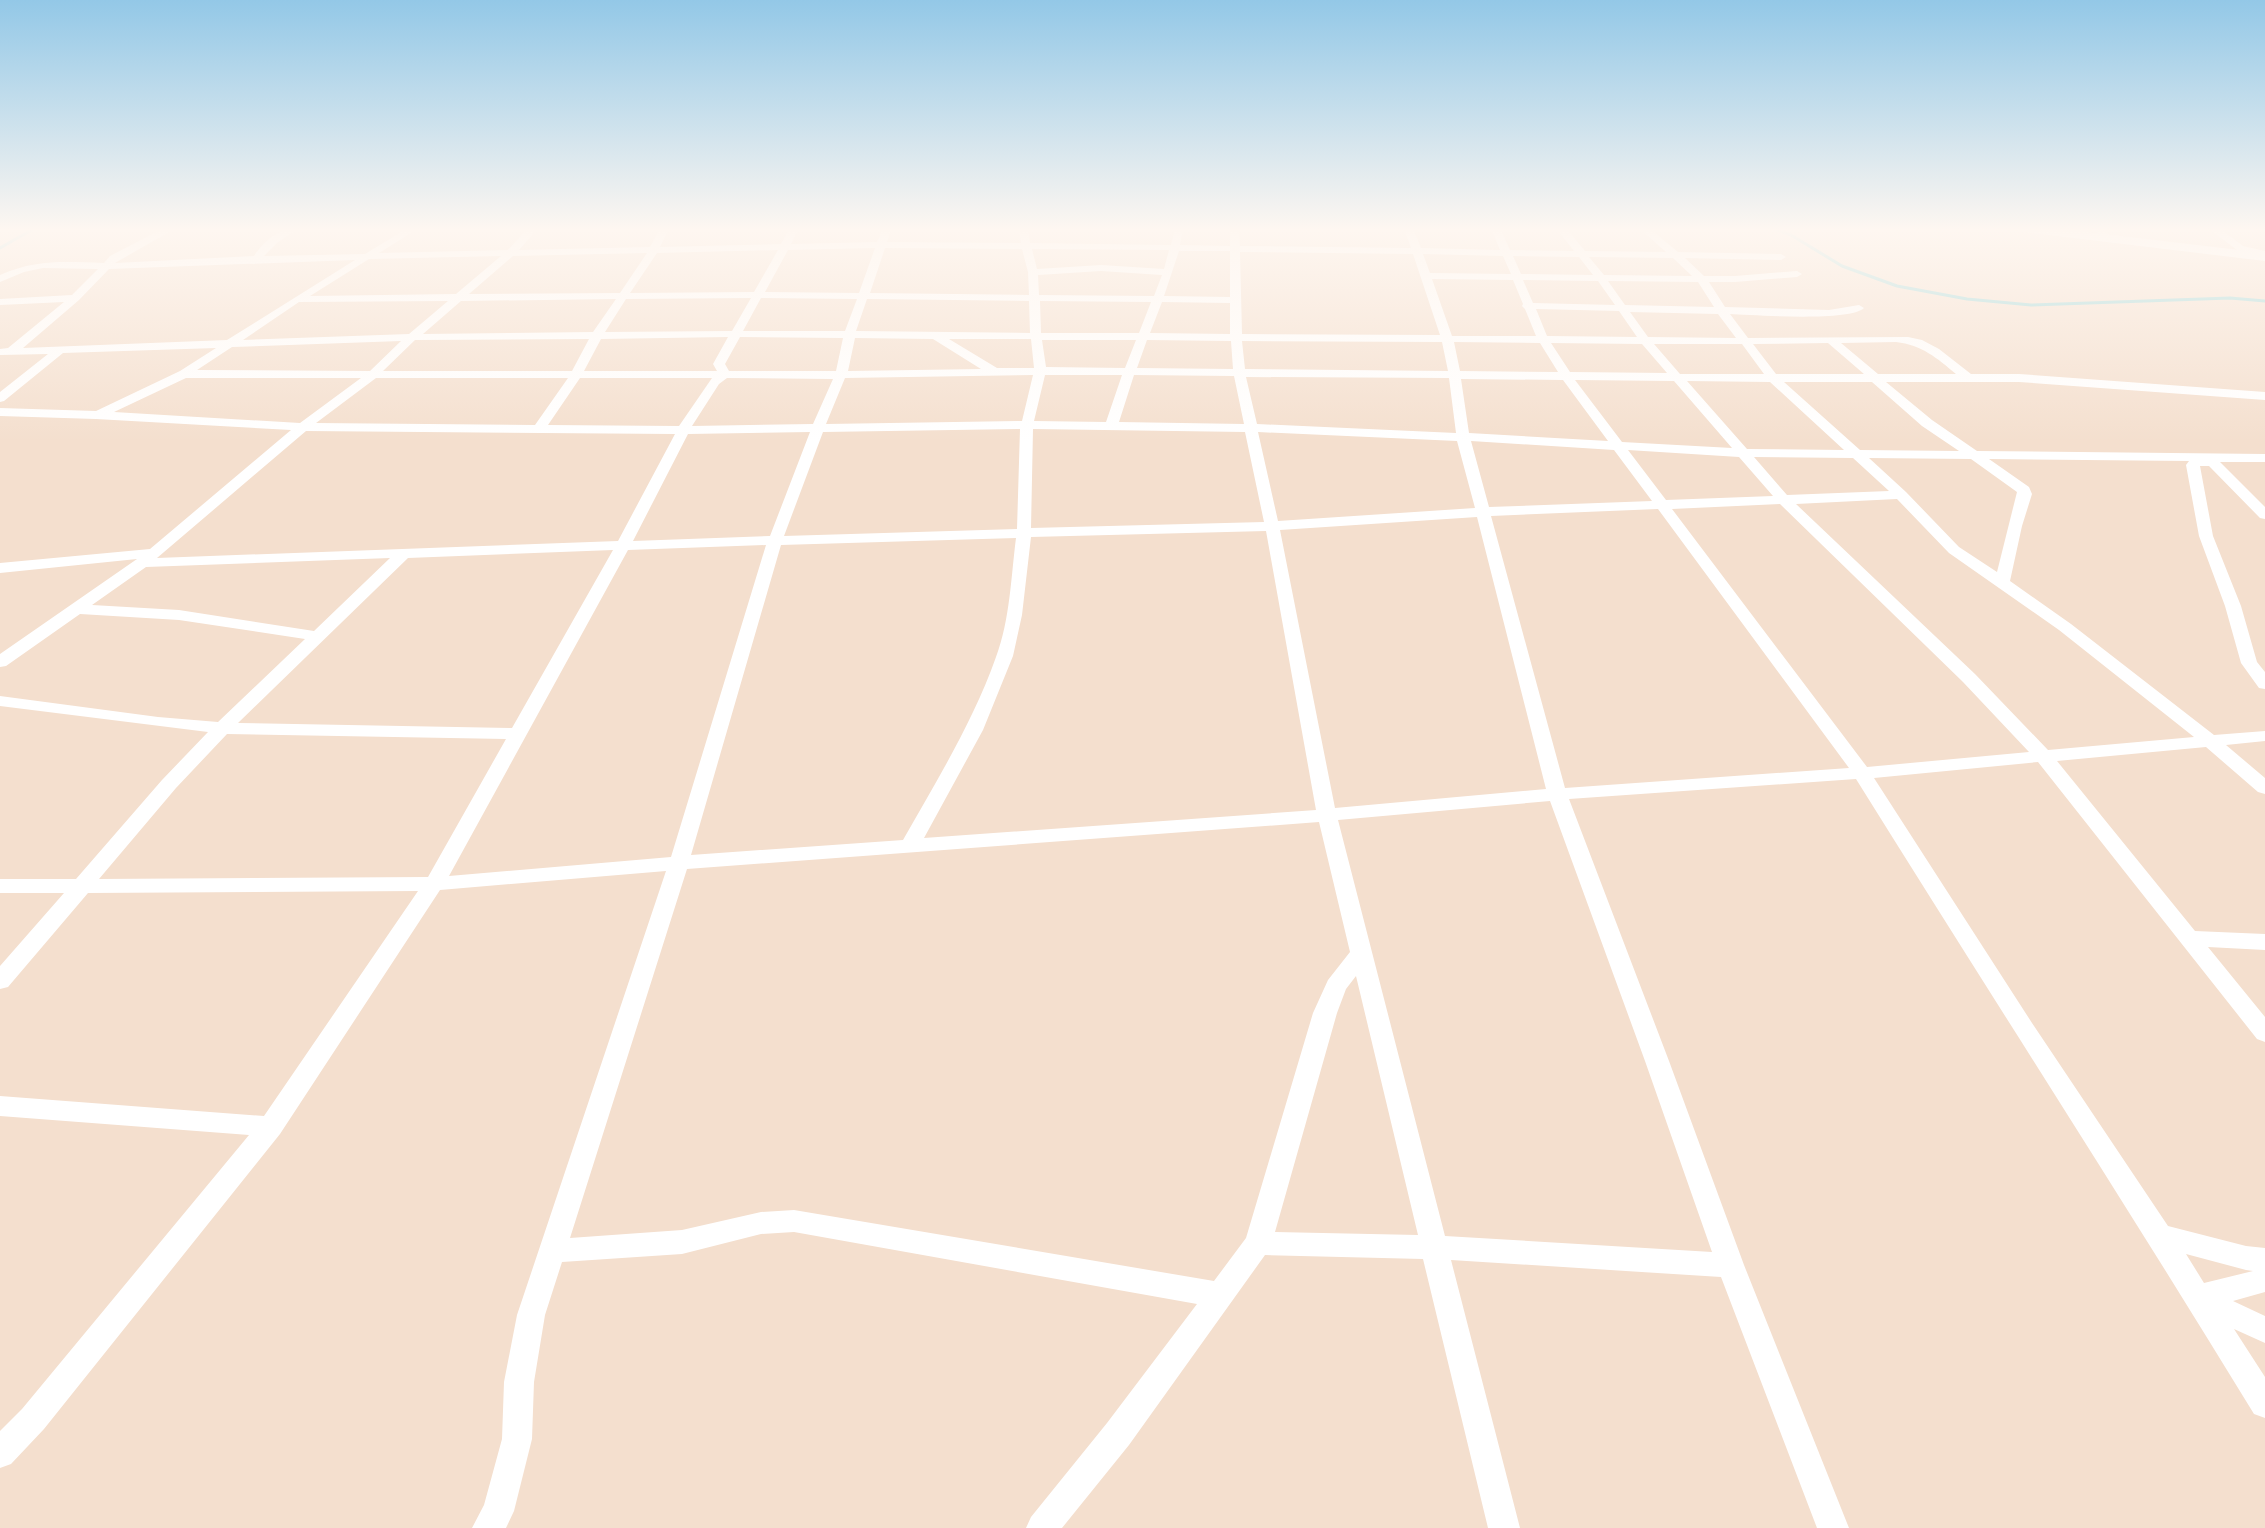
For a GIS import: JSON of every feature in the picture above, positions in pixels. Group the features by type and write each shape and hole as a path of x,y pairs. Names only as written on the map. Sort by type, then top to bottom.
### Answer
{"street":[{"path":"0,302 50,299"},
{"path":"12,351 73,299"},
{"path":"96,415 184,374 297,299"},
{"path":"0,662 79,609 142,563 304,427 372,375 397,350 456,299"},
{"path":"539,429 576,375 597,335 623,299"},
{"path":"725,374 719,364 756,299"},
{"path":"488,1528 498,1511 517,1439 519,1382 530,1315 679,863 774,541 818,427 841,376 850,334 862,299"},
{"path":"910,846 974,730 1005,656 1014,615 1024,533 1028,425 1040,371 1033,299"},
{"path":"1112,425 1142,338 1159,299"},
{"path":"1210,299 1237,300 1236,338 1239,372 1272,526 1327,815 1360,953 1436,1247 1504,1528"},
{"path":"1434,299 1447,338 1455,375 1463,437 1557,794 1657,1061 1730,1265 1833,1528"},
{"path":"1524,299 1543,338 1566,376 1862,773 2024,1029 2159,1235 2265,1404"},
{"path":"1617,299 1644,339 1783,499 1969,678 2043,756 2265,1033"},
{"path":"1715,299 1744,341 1774,378 1857,456 1902,495 1954,550 2057,621 2210,741 2265,788"},
{"path":"1527,306 1829,313 1860,308"},
{"path":"0,352 413,337 736,334 1142,338 1543,338 1744,341 1896,339 1919,341 1927,344 1968,378"},
{"path":"935,335 993,371"},
{"path":"1832,341 1927,423 1974,457 2018,485 2026,494 2015,526 2002,583"},
{"path":"0,398 60,350"},
{"path":"184,374 725,374 841,376 1040,371 1968,378 2076,381 2265,396"},
{"path":"0,1453 33,1418 272,1127 434,884 622,546 683,430 715,382 725,374"},
{"path":"0,412 96,415 304,427 683,430 1112,425 1251,428 1463,437 1744,453 2212,460 2265,516"},
{"path":"2265,458 2198,461 2193,465 2206,536 2233,606 2249,663 2265,684"},
{"path":"142,563 1272,526 1483,512 1902,495"},
{"path":"0,568 154,553"},
{"path":"0,981 169,784 222,728 403,554"},
{"path":"79,609 179,615 317,636"},
{"path":"0,701 158,722 222,728 518,734"},
{"path":"0,886 434,884 679,863 1327,815 1557,794 1862,773 2265,736"},
{"path":"2190,938 2265,942"},
{"path":"1042,1528 1118,1434 1258,1243 1326,1013 1336,986 1360,953"},
{"path":"0,1106 272,1127"},
{"path":"552,1251 682,1242 761,1223 794,1221 1220,1295"},
{"path":"2159,1235 2246,1258 2265,1260"},
{"path":"1258,1243 1436,1247 1730,1265"},
{"path":"2198,1297 2265,1280"},
{"path":"2198,1297 2265,1330"}],"shaded area":[{"path":"0,299 2265,299 2265,1528 0,1528"}],"waterway":[{"path":"1970,299 2031,305 2193,299"},
{"path":"2245,299 2265,301"}]}
